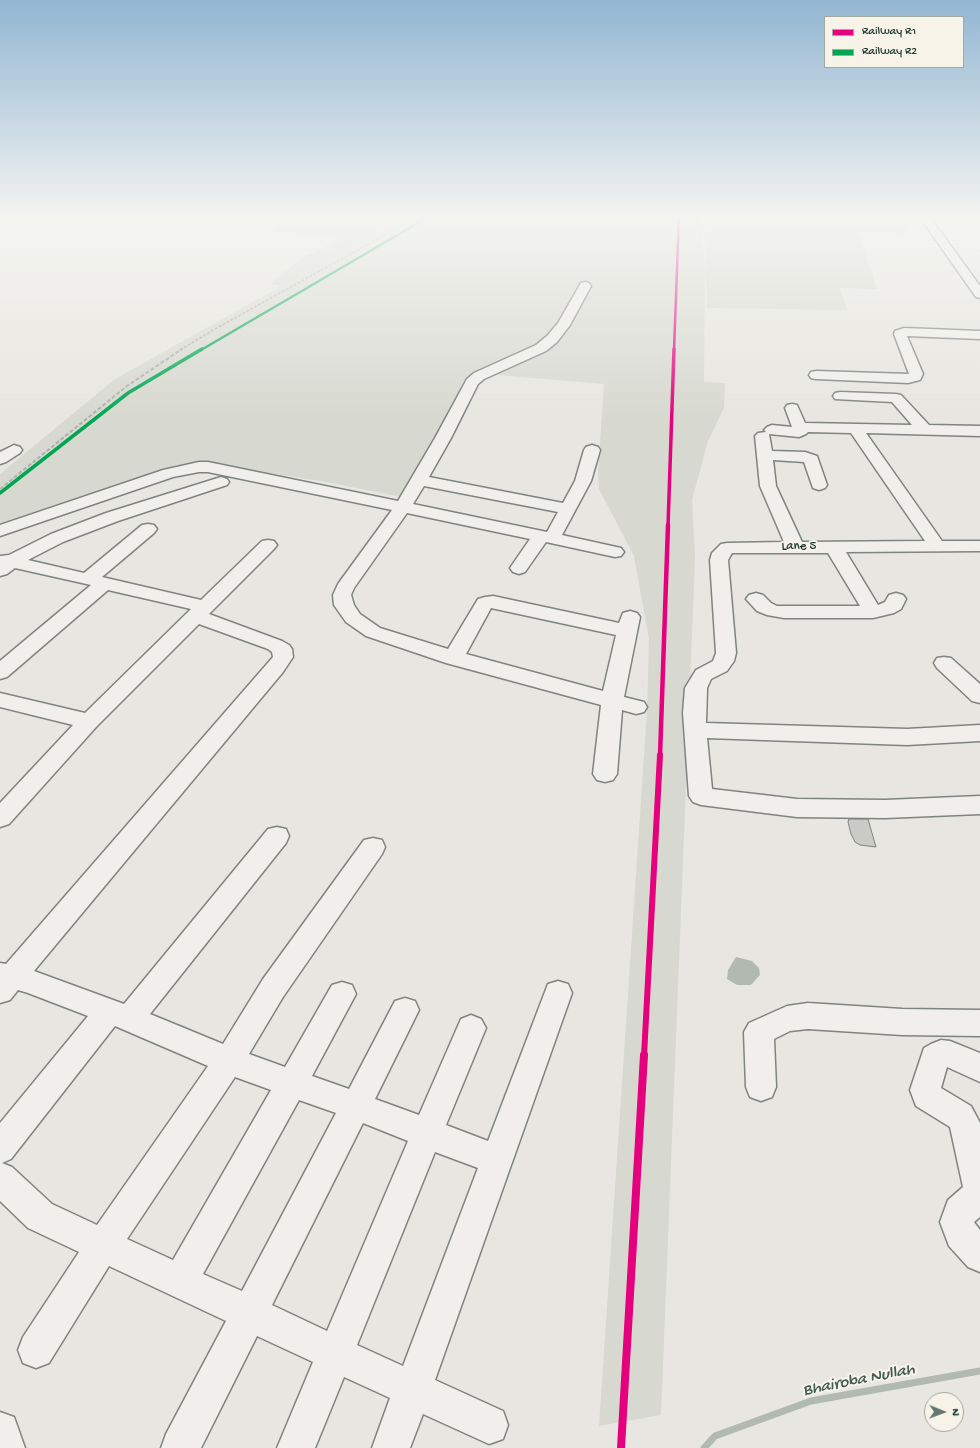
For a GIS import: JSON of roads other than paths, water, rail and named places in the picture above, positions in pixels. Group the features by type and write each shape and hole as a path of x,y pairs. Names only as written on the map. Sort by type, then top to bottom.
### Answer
{"street":[{"path":"585,286 564,325 552,339 541,348 479,376 472,382 443,438 404,507 345,588 342,595 344,606 353,618 372,632 453,658 636,708"},
{"path":"816,375 908,379 915,377 916,374 900,334 904,332 914,332 980,335"},
{"path":"840,396 896,398 925,430"},
{"path":"792,408 802,430 799,432 767,433 765,455 768,486 795,547"},
{"path":"801,427 980,431"},
{"path":"855,428 937,546"},
{"path":"0,459 14,450"},
{"path":"519,568 547,537 568,509 583,480 592,450"},
{"path":"765,455 805,456 811,459 819,485"},
{"path":"0,531 169,473 199,467 216,468 615,552"},
{"path":"419,480 568,509"},
{"path":"4,564 57,538 112,517 221,482"},
{"path":"0,672 97,581 148,529"},
{"path":"0,818 89,721 268,545"},
{"name":"Lane 5","path":"697,730 694,713 696,688 703,675 720,666 724,661 726,653 719,560 721,553 727,548 980,546"},
{"path":"834,547 873,612"},
{"path":"4,564 97,581 201,612 282,649 282,658 271,673 4,981"},
{"path":"756,599 764,607 774,611 873,612 887,609 894,605 896,599"},
{"path":"453,658 481,609 486,603 493,602 629,624 612,701 605,774"},
{"path":"944,663 980,696"},
{"path":"0,700 89,721"},
{"path":"980,733 907,737 697,730 701,796 797,808 885,809 980,805"},
{"path":"0,1148 119,1016 277,836"},
{"path":"36,1350 103,1245 229,1061 273,988 372,847"},
{"path":"4,981 30,981 229,1061 356,1106 497,1160"},
{"path":"391,1448 558,993"},
{"path":"180,1281 342,994"},
{"path":"180,1448 405,1010"},
{"path":"761,1087 759,1032 787,1019 808,1016 902,1022 980,1023"},
{"path":"296,1448 472,1028"},
{"path":"980,1068 950,1054 941,1053 935,1058 926,1090 927,1096 960,1116 964,1122 980,1190 976,1198 960,1212 956,1222 962,1234 980,1255"},
{"path":"0,1178 40,1216 489,1424"},
{"path":"0,1431 6,1448"}],"waterway":[{"name":"Bhairoba Nullah","path":"704,1448 715,1436 811,1401 980,1371"}],"railway":[{"path":"180,350 297,284"},
{"path":"0,489 127,386 182,349"}],"rail line":[{"name":"R2","path":"0,493 128,393 315,284"},
{"name":"R1","path":"621,1448 659,786 677,284"}]}
